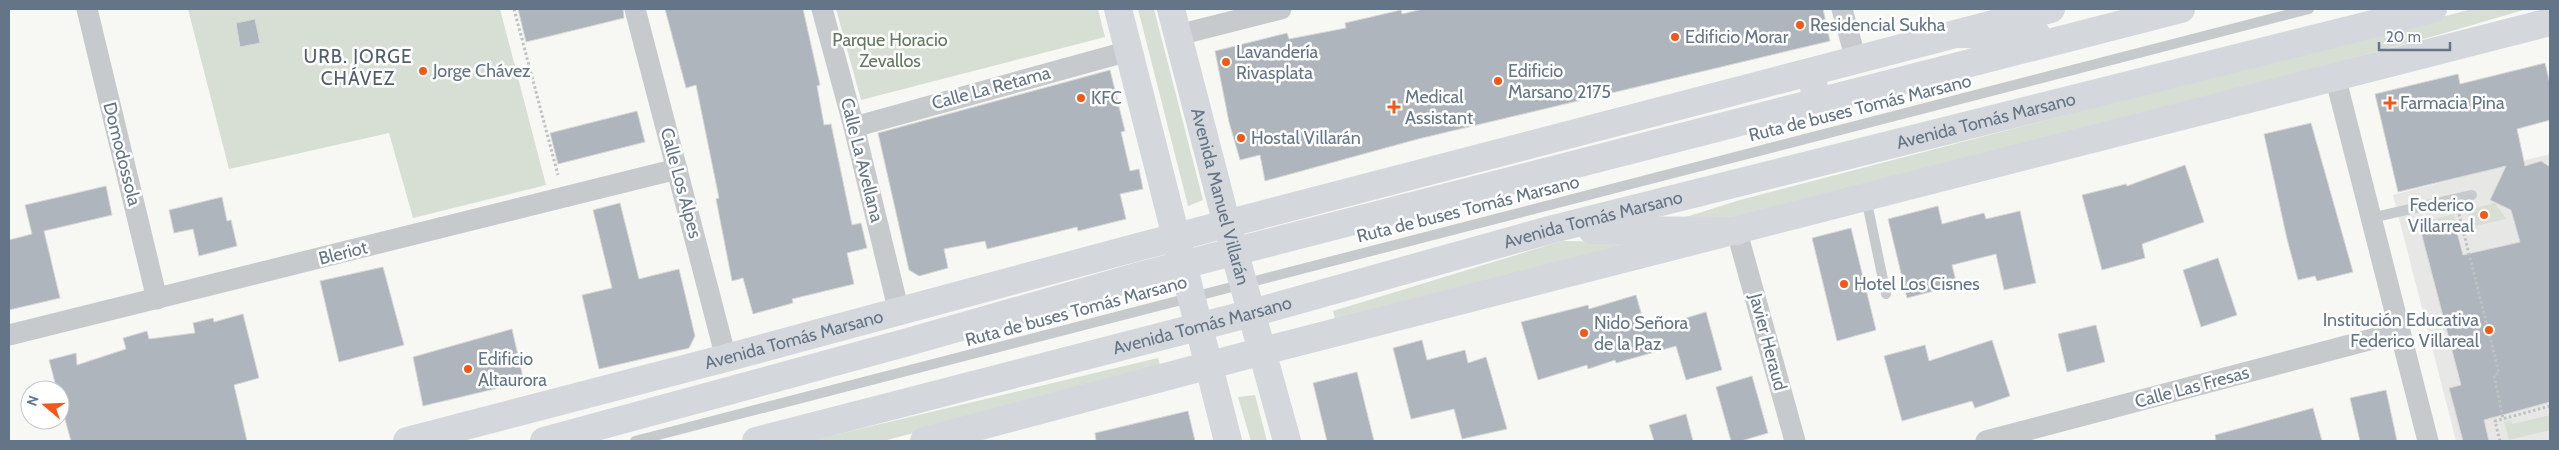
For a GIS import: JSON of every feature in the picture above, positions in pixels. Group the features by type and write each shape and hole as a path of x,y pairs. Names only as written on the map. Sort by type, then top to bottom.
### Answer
{"main road":[{"path":"1118,9 1228,441"},
{"name":"Avenida Manuel Villarán","path":"1171,9 1227,224 1287,441"},
{"name":"Avenida Tomás Marsano","path":"407,441 2051,9"},
{"name":"Avenida Tomás Marsano","path":"544,441 1183,265 2181,9"},
{"name":"Avenida Tomás Marsano","path":"756,441 1252,313 1553,230 2433,9"},
{"path":"924,441 1263,351 1739,237 1866,198 2550,22"},
{"path":"1956,34 2074,36"},
{"path":"1810,73 1818,102"},
{"path":"1553,230 1739,237"}],"street":[{"name":"Domodossola","path":"87,9 157,299"},
{"name":"Calle Los Alpes","path":"635,9 726,358"},
{"name":"Calle La Avellana","path":"822,9 854,127 900,312"},
{"path":"1178,36 1281,9"},
{"path":"1842,9 1856,60"},
{"name":"Calle La Retama","path":"854,127 1129,51"},
{"path":"2335,76 2428,441"},
{"name":"Bleriot","path":"9,335 677,169"},
{"name":"Javier Heraud","path":"1739,237 1795,441"},
{"name":"Calle Las Fresas","path":"1986,441 2399,332"}],"lane":[{"name":"Ruta de buses Tomás Marsano","path":"635,441 2309,9"},
{"path":"2371,218 2472,195"},
{"path":"1866,198 1886,294"}],"path":[{"path":"514,9 563,197"},
{"path":"2455,199 2499,373 2494,375 2503,418"},
{"path":"2500,441 2495,421 2550,406"}],"shaded area":[{"name":"Institución Educativa Federico Villareal","path":"2550,154 2550,441 2456,441 2393,195"}],"green space":[{"path":"188,9 500,9 546,185 413,218 389,133 229,169"},
{"name":"Parque Horacio Zevallos","path":"836,9 1098,9 1105,37 861,100"},
{"path":"1138,9 1154,9 1203,200 1188,206"},
{"path":"2472,9 2527,9 1744,225 1673,221 1740,200"},
{"path":"2495,203 2506,219 2471,227 2467,210"},
{"path":"2454,214 2456,223 2421,231 2419,223"},
{"path":"1562,241 1657,242 1336,323 1333,311"},
{"path":"1158,358 1161,369 883,441 809,441"},
{"path":"1255,395 1267,441 1251,441 1238,397"},
{"path":"2550,415 2550,430 2509,440 2504,422 2511,420 2512,424"}],"building":[{"path":"518,9 623,9 624,18 526,42"},
{"path":"665,9 803,9 820,85 817,86 824,125 831,124 852,225 861,223 867,248 847,253 854,284 792,299 793,303 753,314 743,278 732,281 716,199 719,198 696,85 686,88"},
{"path":"1423,9 1823,9 1830,41 1418,139 1265,181 1260,155 1240,160 1229,122 1215,51 1287,33 1289,39 1346,28 1345,23 1401,10 1402,14"},
{"path":"255,19 260,43 240,47 236,23"},
{"path":"2545,63 2550,84 2550,120 2517,129 2525,166 2541,161 2550,167 2550,402 2484,420 2489,441 2463,441 2449,388 2461,385 2421,232 2450,227 2457,232 2463,255 2520,242 2511,210 2490,200 2506,166 2398,192 2375,94 2458,74 2460,84"},
{"path":"1110,70 1125,131 1121,132 1130,171 1139,169 1143,189 1120,194 1126,219 1078,231 1077,227 987,249 985,241 944,249 948,268 919,276 909,270 878,133"},
{"path":"637,111 645,142 558,164 550,133"},
{"path":"2311,123 2353,272 2317,281 2315,276 2298,280 2264,134"},
{"path":"2185,165 2204,222 2142,244 2145,258 2102,270 2082,195 2126,184 2127,186"},
{"path":"106,186 112,215 44,231 60,298 9,310 9,240 32,234 25,205"},
{"path":"222,197 227,221 231,220 237,246 199,256 193,229 174,233 169,210"},
{"path":"620,203 639,279 679,269 695,336 689,348 599,369 582,295 612,288 593,210"},
{"path":"1938,206 1942,224 1984,213 1986,219 2020,211 2036,283 2004,290 1996,254 1952,265 1957,285 1907,298 1888,219"},
{"name":"Hotel Los Cisnes","path":"1851,228 1876,330 1837,341 1812,238"},
{"path":"2218,258 2237,315 2201,327 2183,270"},
{"path":"383,267 404,345 339,362 320,281"},
{"path":"1636,295 1646,330 1706,312 1722,370 1686,380 1676,346 1616,363 1615,360 1588,369 1587,365 1538,380 1521,322 1588,305 1589,309"},
{"path":"243,314 259,378 234,385 247,441 71,441 68,430 70,430 70,380 54,380 49,360 76,353 77,365 126,349 123,338 147,331 149,339 195,333 193,323 213,318 214,322"},
{"path":"2096,325 2105,362 2067,372 2058,334"},
{"name":"Edificio Altaurora","path":"512,329 524,382 423,406 413,357"},
{"path":"1422,340 1427,360 1465,350 1468,363 1486,357 1507,429 1462,439 1454,409 1411,419 1393,348"},
{"path":"1992,340 2010,396 1975,408 1972,401 1902,421 1884,356 1925,345 1929,361"},
{"path":"1357,372 1374,441 1327,441 1313,383"},
{"path":"1752,376 1768,433 1741,441 1731,441 1716,387"},
{"path":"2386,390 2397,441 2360,441 2350,398"},
{"path":"2313,408 2322,441 2216,441 2215,435"},
{"path":"1188,411 1195,441 1096,441 1095,433"},
{"path":"1686,414 1693,441 1654,441 1649,425"}],"place":[{"name":"Residencial Sukha","path":"1800,25"},
{"name":"Edificio Morar","path":"1675,37"},
{"name":"Lavandería Rivasplata","path":"1226,62"},
{"name":"Jorge Chávez","path":"423,71"},
{"name":"Edificio Marsano 2175","path":"1498,81"},
{"name":"KFC","path":"1081,98"},
{"name":"Farmacia Pina","path":"2390,103"},
{"name":"Medical Assistant","path":"1394,107"},
{"name":"Hostal Villarán","path":"1241,138"},
{"name":"Federico Villarreal","path":"2484,215"},
{"name":"Hotel Los Cisnes","path":"1844,284"},
{"name":"Institución Educativa Federico Villareal","path":"2489,330"},
{"name":"Nido Señora de la Paz","path":"1584,333"},
{"name":"Edificio Altaurora","path":"468,369"}],"district":[{"name":"URB. JORGE CHÁVEZ","path":"358,67"}]}
